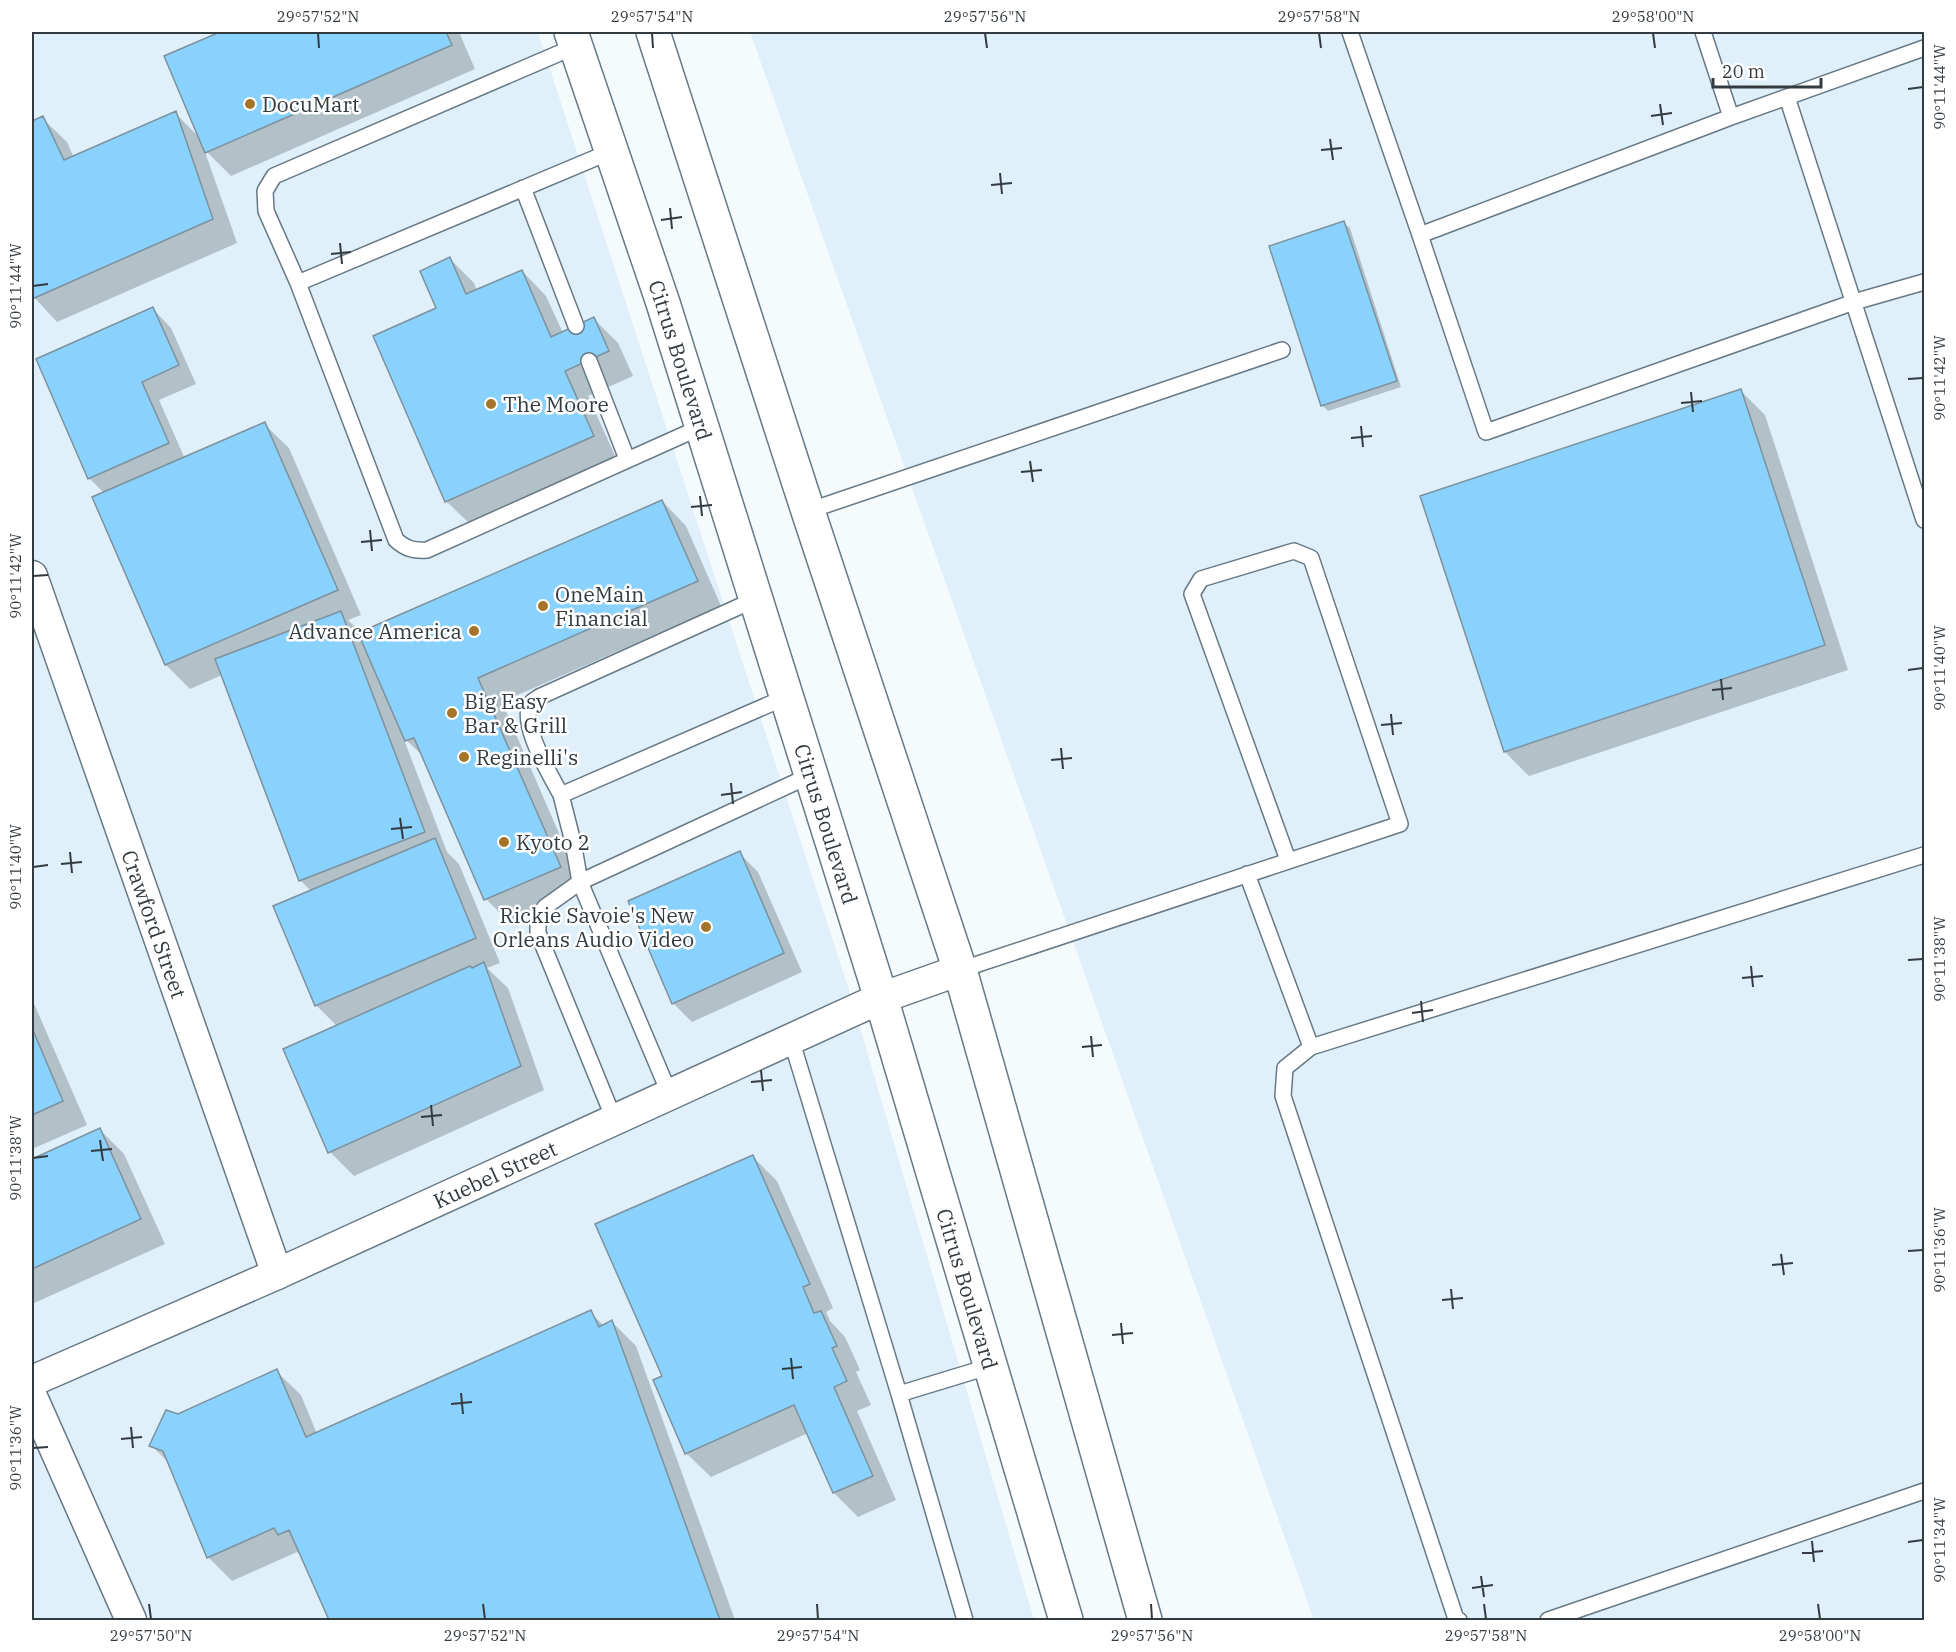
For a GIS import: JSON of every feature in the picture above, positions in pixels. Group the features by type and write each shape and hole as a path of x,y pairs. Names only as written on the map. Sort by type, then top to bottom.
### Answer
{"street":[{"path":"653,32 808,511 960,969 1145,1620"},
{"name":"Citrus Boulevard","path":"573,39 612,151 701,426 881,998 1066,1620"},
{"name":"Crawford Street","path":"32,576 277,1274"},
{"name":"Kuebel Street","path":"32,1381 277,1274 881,998 960,969"},
{"path":"32,1396 131,1620"}],"lane":[{"path":"1350,32 1486,432 1854,302 1924,282"},
{"path":"1703,32 1731,117"},
{"path":"573,39 274,176 265,191 266,211 298,283 396,540 405,548 427,549 701,426"},
{"path":"1420,235 1731,117 1924,48"},
{"path":"1787,98 1924,520"},
{"path":"298,283 612,151"},
{"path":"523,188 576,326"},
{"path":"808,511 1282,350"},
{"path":"589,361 627,459"},
{"path":"960,969 1400,824 1311,558 1294,550 1201,579 1192,594 1288,860"},
{"path":"670,1095 580,882 561,795 528,728 528,714 531,703 539,697 756,599"},
{"path":"561,795 786,698"},
{"path":"614,1119 538,933 538,918 545,907 580,882 811,775"},
{"path":"1459,1620 1456,1619 1282,1096 1285,1068 1311,1047 1924,855"},
{"path":"1246,874 1311,1047"},
{"path":"791,1039 965,1620"},
{"path":"899,1394 991,1366"},
{"path":"1548,1620 1924,1491"}],"shaded area":[{"path":"32,32 538,32 849,990 1034,1620 32,1620"},
{"path":"750,32 1924,32 1924,1620 1314,1620"}],"building":[{"name":"DocuMart","path":"220,32 446,32 452,45 205,153 164,56"},
{"path":"176,111 213,219 32,299 32,121 43,116 64,160"},
{"path":"1344,221 1397,381 1321,406 1269,246"},
{"name":"The Moore","path":"450,257 466,294 522,270 551,337 594,317 609,351 565,371 594,436 445,502 373,336 436,308 420,271"},
{"path":"153,307 179,365 142,382 169,443 88,479 36,359"},
{"path":"1741,389 1825,645 1504,752 1420,496"},
{"path":"265,422 338,590 165,665 92,497"},
{"path":"662,500 698,581 478,678 561,867 484,900 414,738 405,741 358,633"},
{"path":"341,611 425,832 299,881 215,659"},
{"path":"435,838 476,938 315,1006 273,906"},
{"name":"Rickie Savoie's New Orleans Audio Video","path":"740,851 784,953 672,1004 628,901"},
{"path":"484,962 521,1066 328,1153 283,1049 470,966 472,968"},
{"path":"32,1028 63,1101 32,1115"},
{"path":"100,1128 141,1219 32,1269 32,1159"},
{"path":"753,1155 810,1284 803,1287 814,1313 821,1311 837,1346 832,1348 847,1381 834,1387 873,1476 833,1493 794,1405 685,1454 653,1380 662,1376 595,1224"},
{"path":"591,1310 599,1327 612,1320 720,1620 329,1620 289,1530 278,1535 274,1528 207,1558 163,1451 149,1446 166,1410 178,1414 277,1369 306,1437"}],"place":[{"name":"DocuMart","path":"250,104"},
{"name":"The Moore","path":"491,404"},
{"name":"OneMain Financial","path":"543,606"},
{"name":"Advance America","path":"474,631"},
{"name":"Big Easy Bar & Grill","path":"452,713"},
{"name":"Reginelli's","path":"464,757"},
{"name":"Kyoto 2","path":"504,842"},
{"name":"Rickie Savoie's New Orleans Audio Video","path":"706,927"}]}
